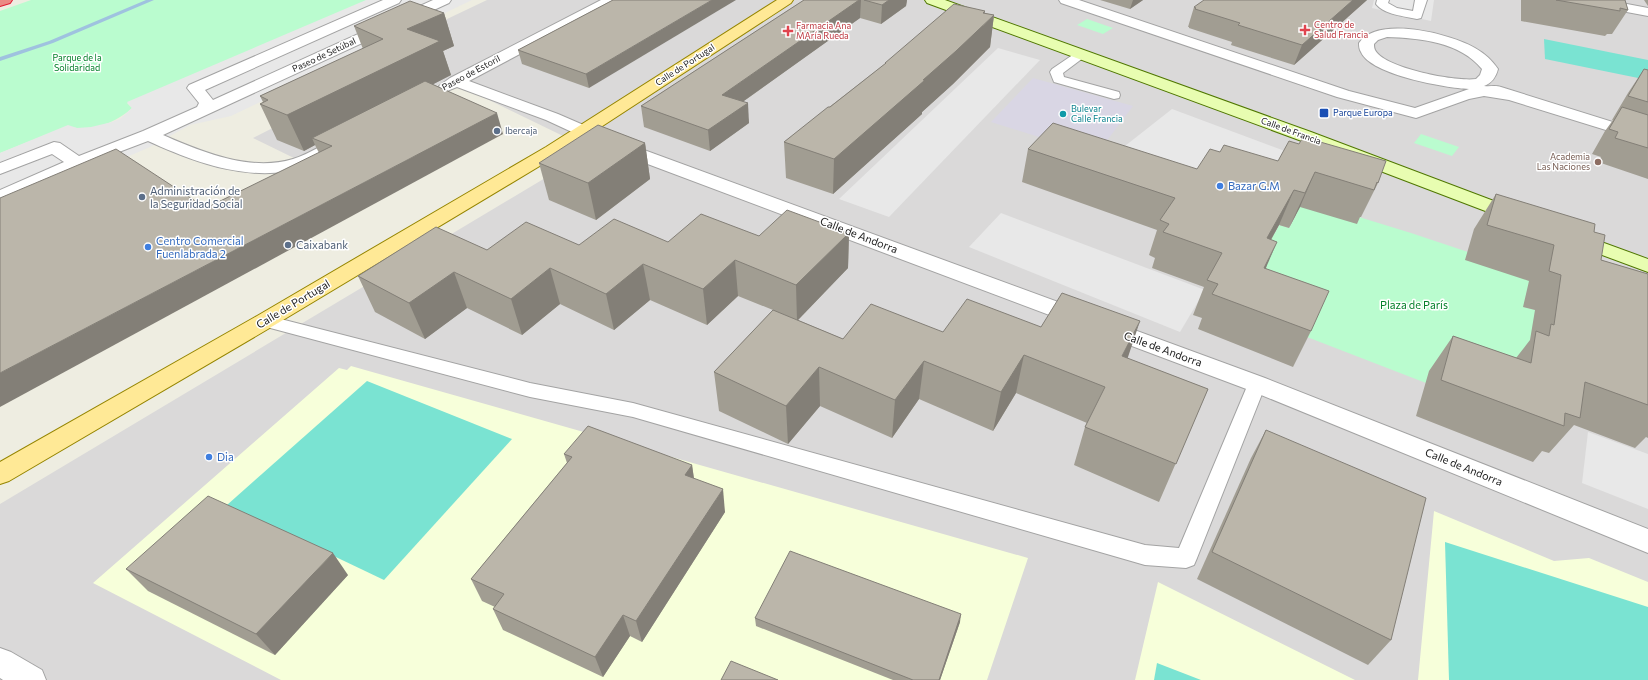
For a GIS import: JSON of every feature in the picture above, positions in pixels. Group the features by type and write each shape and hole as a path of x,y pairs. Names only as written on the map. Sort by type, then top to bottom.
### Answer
{"highway":[{"path":"0,2 5,0"}],"main road":[{"name":"Calle de Portugal","path":"0,474 265,321 584,131 786,0"},
{"name":"Calle de Francia","path":"932,0 1305,136 1530,222"},
{"path":"1560,233 1648,266"}],"street":[{"name":"Paseo de Setúbal","path":"204,110 207,103 195,88 394,0"},
{"name":"Paseo de Setúbal","path":"0,197 77,163 149,135 444,0"},
{"name":"Paseo de Estoril","path":"436,92 611,0"},
{"path":"1066,0 1343,94 1416,113 1465,95 1484,91 1509,95"},
{"path":"1584,0 1648,12"},
{"path":"1479,83 1488,76 1490,69 1485,61 1475,53 1459,46 1425,36 1404,33 1386,33 1372,37 1366,43 1368,52 1378,61 1395,69 1435,81 1458,84 1479,83 1509,95 1648,138"},
{"path":"455,82 552,117 584,131"},
{"name":"Calle de Andorra","path":"584,131 619,147 1257,384 1648,541"},
{"path":"149,135 183,151 244,167 269,168 299,162 356,134"},
{"path":"0,169 54,147 77,163"},
{"path":"0,662 31,680"}],"lane":[{"path":"1383,0 1382,4 1393,10 1417,16 1421,0"},
{"path":"1082,55 1056,72 1058,79 1114,95"},
{"path":"265,321 530,390 633,410 1145,555 1186,558 1257,384"}],"shaded area":[{"path":"366,0 472,0 231,116 190,125 150,147 0,212 0,153 68,125 77,128 91,127 120,119 132,108 127,102"},
{"path":"487,0 1648,0 1648,680 0,680 0,504 592,150 448,80 296,159 253,138 314,107 424,30"},
{"path":"1374,0 1434,0 1431,21 1372,8"},
{"path":"1544,39 1648,60 1648,80 1545,59"},
{"path":"998,48 1040,60 889,217 839,199"},
{"name":"Bulevar Calle Francia","path":"1033,78 1133,106 1096,155 991,122"},
{"path":"1172,109 1293,154 1266,181 1181,186 1111,157"},
{"path":"1001,213 1205,290 1180,332 969,247"},
{"path":"351,366 1028,558 987,680 281,680 93,583 339,368 347,370"},
{"path":"367,381 512,439 384,580 227,505"},
{"path":"1588,432 1648,454 1648,509 1582,483"},
{"path":"1434,511 1554,561 1589,558 1648,582 1648,680 1418,680"},
{"path":"1445,542 1648,607 1648,680 1449,680"},
{"path":"1158,582 1355,680 1135,680"},
{"path":"1157,663 1201,680 1154,680"}],"green space":[{"name":"Parque de la Solidaridad","path":"31,0 368,0 127,103 132,108 111,122 85,128 68,126 0,153 0,11"},
{"path":"1087,19 1113,28 1103,34 1077,25"},
{"path":"1421,134 1459,147 1452,156 1414,143"},
{"name":"Plaza de París","path":"1292,205 1359,217 1468,252 1540,284 1527,291 1524,307 1535,310 1618,349 1426,383 1307,337 1197,233 1275,233 1279,225 1289,228 1296,215"}],"building":[{"path":"613,0 712,0 586,74 518,50"},
{"path":"804,0 859,0 722,95 748,103 708,130 641,106"},
{"path":"864,0 889,0 882,5"},
{"name":"Centro de Salud Francia","path":"1204,0 1353,0 1302,45 1238,25 1240,23 1195,9 1196,8 1194,7"},
{"path":"1556,0 1625,0 1628,10 1620,8 1620,11"},
{"path":"410,1 444,13 407,29 440,41 287,115 260,104 268,100 260,96 383,39 354,26"},
{"path":"954,4 985,11 983,13 994,15 923,80 925,80 834,159 784,142 886,63"},
{"path":"1644,69 1648,70 1648,102 1628,96"},
{"name":"Centro Comercial Fuenlabrada 2","path":"425,81 497,113 0,373 0,198 116,149 206,208 332,146 312,138"},
{"path":"1622,107 1648,115 1648,148 1615,138 1618,132 1609,129"},
{"path":"1053,123 1197,169 1210,149 1220,152 1224,145 1278,161 1289,141 1299,144 1303,137 1386,161 1374,190 1315,172 1305,193 1294,190 1267,238 1277,242 1264,268 1329,291 1311,331 1212,294 1218,284 1207,280 1222,253 1163,232 1169,224 1160,220 1175,198 1028,149"},
{"path":"598,125 645,143 588,183 539,163"},
{"path":"1496,194 1595,224 1594,232 1605,235 1601,260 1648,274 1648,405 1585,382 1580,418 1565,413 1564,426 1441,380 1453,336 1531,363 1536,331 1549,336 1551,324 1554,325 1561,275 1549,271 1554,245 1487,225"},
{"path":"787,210 849,233 796,285 735,260 703,289 643,264 606,294 550,268 511,299 454,272 409,303 358,276 436,227 487,250 526,222 579,245 614,219 668,242 701,214 759,236"},
{"path":"1062,293 1140,321 1122,356 1208,389 1176,464 1085,427 1105,387 1024,355 1001,392 924,361 895,400 819,367 786,406 714,372 773,310 843,339 871,304 943,332 967,299 1041,327"},
{"path":"588,426 692,465 685,475 723,489 636,621 623,615 595,657 493,609 504,594 471,579 572,457 564,454"},
{"path":"1266,430 1426,498 1391,640 1212,552"},
{"path":"208,496 333,553 256,634 126,569"},
{"path":"790,551 961,614 939,680 913,680 755,618"},
{"path":"731,661 778,680 721,680"}],"waterway":[{"path":"0,59 51,42 151,0"}],"place":[{"name":"Centro de Salud Francia","path":"1305,30"},
{"name":"Farmacia Ana MAría Rueda","path":"788,31"},
{"name":"Parque Europa","path":"1324,113"},
{"name":"Bulevar Calle Francia","path":"1063,114"},
{"name":"Ibercaja","path":"497,131"},
{"name":"Academia Las Naciones","path":"1598,162"},
{"name":"Bazar G.M","path":"1220,186"},
{"name":"Administración de la Seguridad Social","path":"142,197"},
{"name":"Caixabank","path":"288,245"},
{"name":"Centro Comercial Fuenlabrada 2","path":"148,247"},
{"name":"Dia","path":"209,457"}]}
